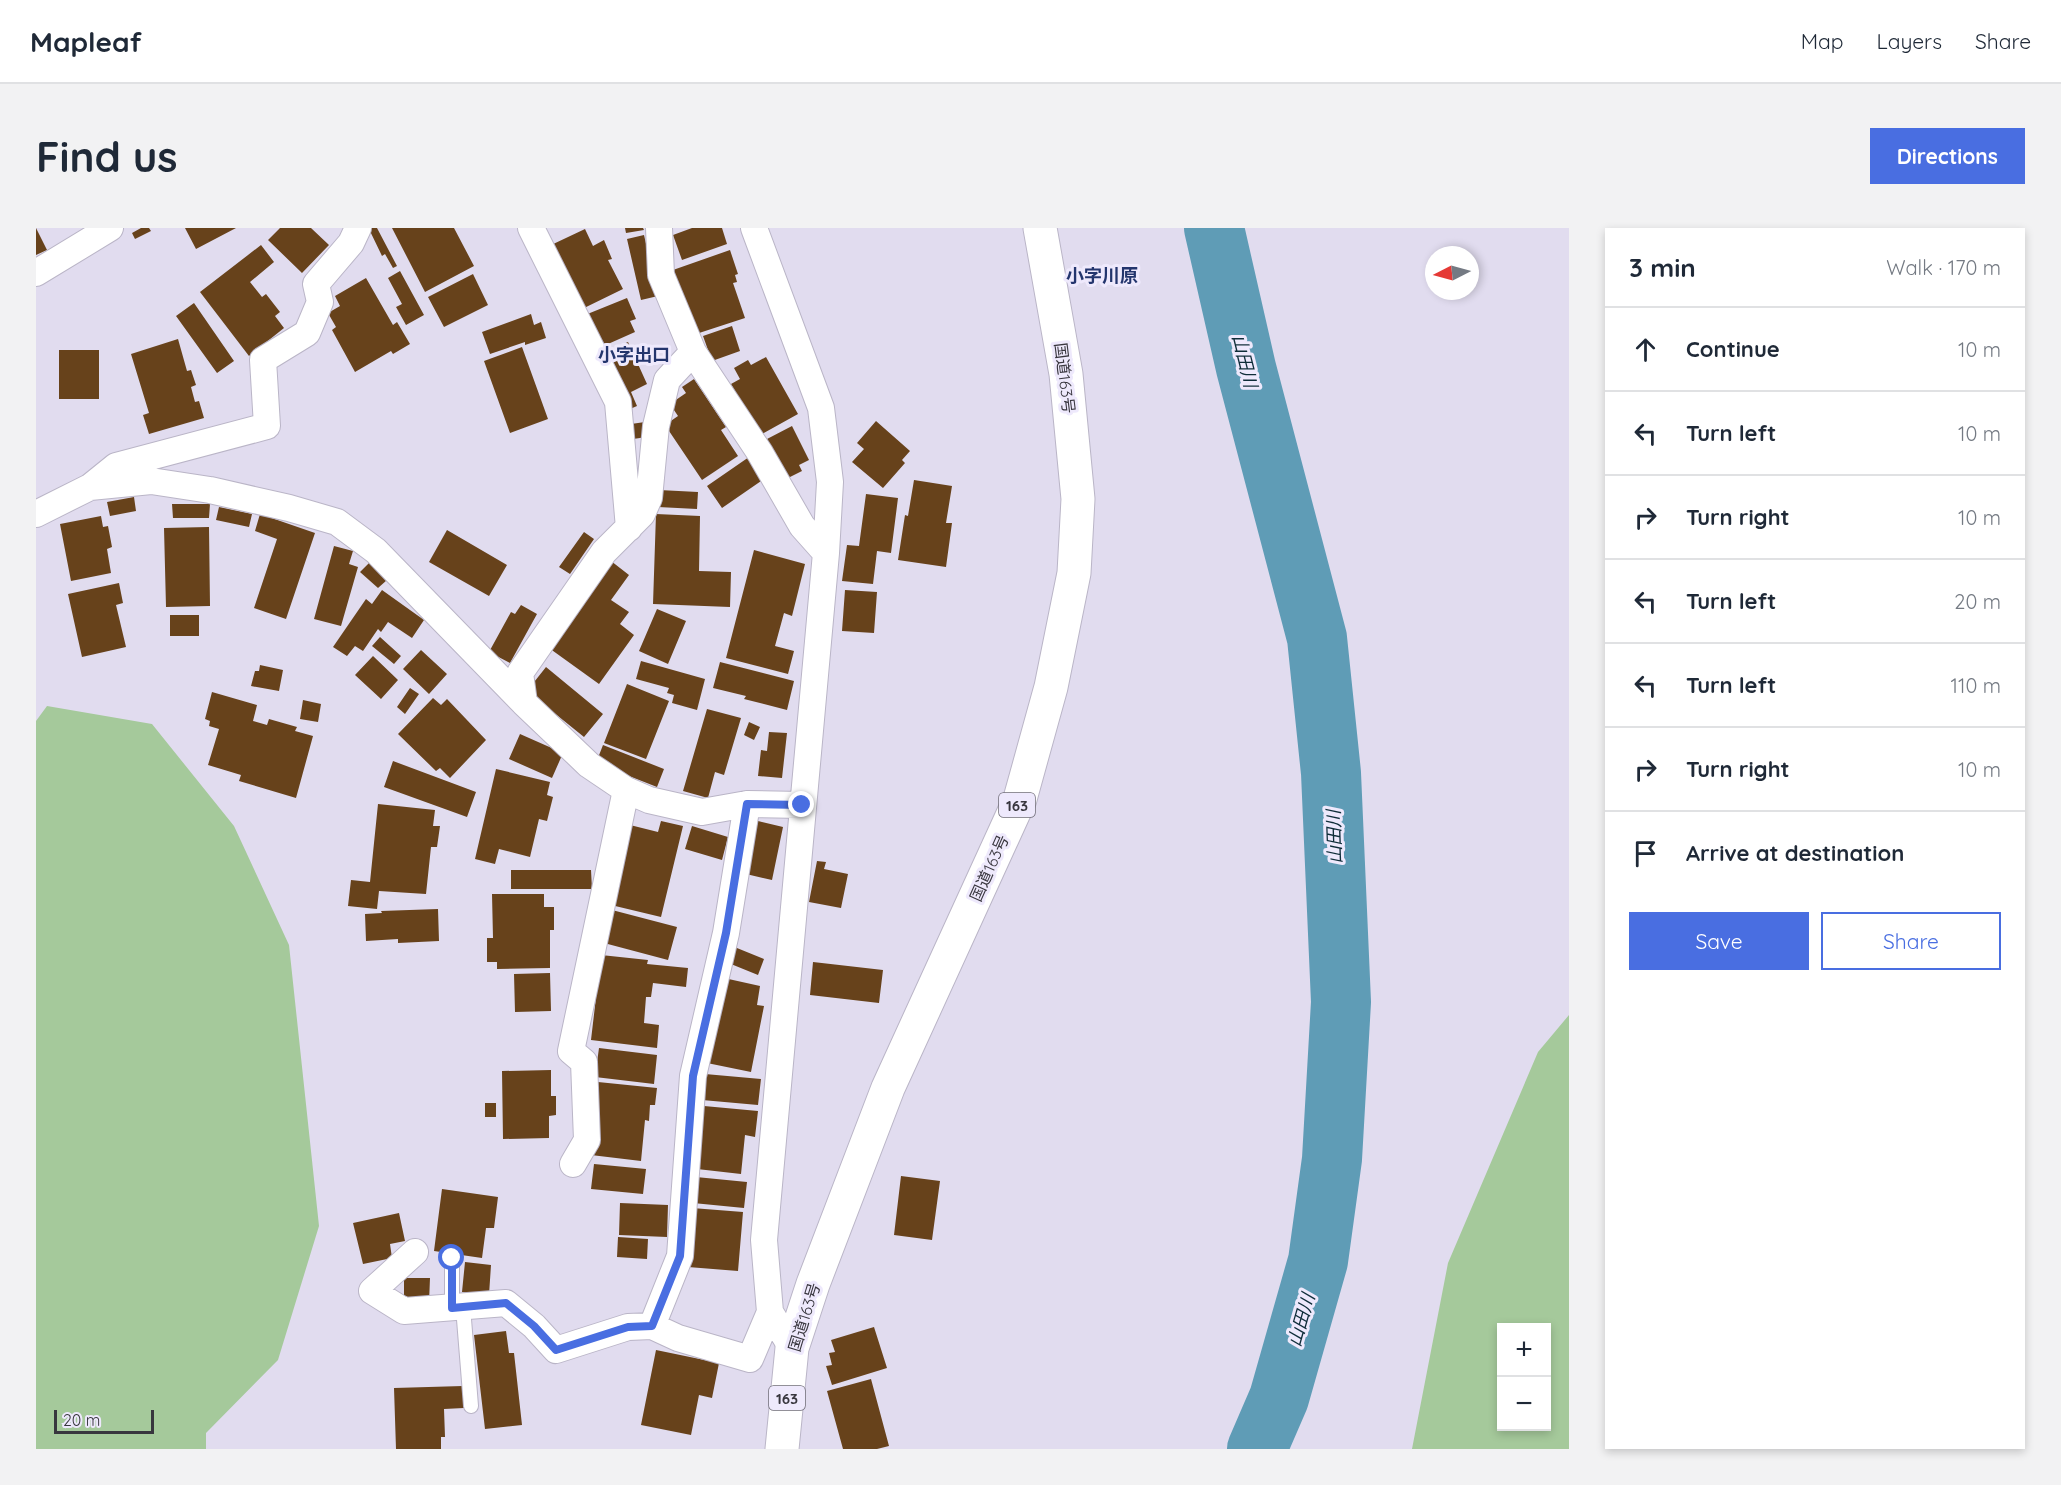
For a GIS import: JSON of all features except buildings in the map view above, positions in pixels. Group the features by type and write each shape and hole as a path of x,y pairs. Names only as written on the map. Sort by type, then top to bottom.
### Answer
{"highway":[{"name":"国道163号","path":"782,1449 792,1348 813,1284 888,1088 1020,799 1051,687 1074,573 1078,500 1066,374 1040,228"}],"street":[{"path":"36,273 110,228"},
{"path":"36,514 90,487 116,466 267,426 263,360 307,333 320,302 315,284 351,243 358,228"},
{"path":"531,228 618,402 629,528"},
{"path":"658,228 661,275 693,352 760,453 802,526 826,553"},
{"path":"754,228 821,408 830,482 826,553 764,1240 770,1312 792,1348"},
{"path":"524,702 520,673 604,552 642,514 649,498 656,426 667,380 693,352"},
{"path":"90,487 161,482 210,490 289,508 337,522 376,551 589,765 626,790 649,800 702,812 747,804 802,805"},
{"path":"573,1164 586,1140 584,1062 572,1051 626,790"},
{"path":"652,1326 680,1256 693,1076 726,933 747,804"},
{"path":"415,1252 372,1291 404,1311 506,1303 534,1326 556,1350 628,1327 652,1326 678,1338 750,1359 770,1312"}],"lane":[{"path":"452,1258 471,1406"}],"green space":[{"path":"47,706 152,724 234,826 289,945 319,1226 278,1360 206,1433 206,1449 36,1449 36,721"},
{"path":"1569,1015 1569,1449 1412,1449 1448,1263 1538,1052"}],"waterway":[{"name":"山田川","path":"1214,228 1246,368 1317,638 1331,773 1341,1002 1332,1159 1318,1261 1279,1398 1257,1449"}],"district":[{"name":"小字川原","path":"1102,275"},
{"name":"小字出口","path":"634,354"}],"route":[{"path":"452,1258 452,1308 506,1303 534,1326 556,1350 628,1327 652,1326 680,1256 693,1076 726,933 747,804 802,805"}]}
